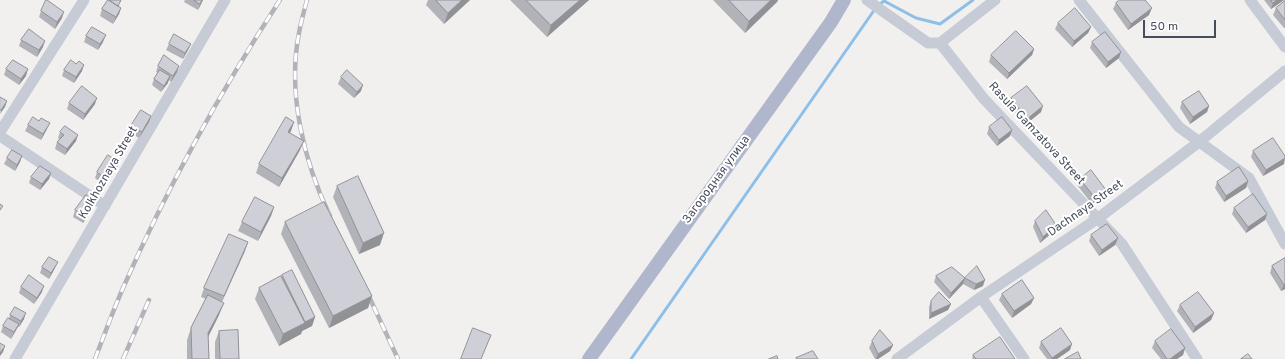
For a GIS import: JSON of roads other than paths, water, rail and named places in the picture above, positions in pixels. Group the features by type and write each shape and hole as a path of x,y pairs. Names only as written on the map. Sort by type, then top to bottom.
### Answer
{"main road":[{"name":"Загородная улица","path":"589,359 831,22 844,0"}],"street":[{"path":"0,132 84,0"},
{"name":"Kolkhoznaya Street","path":"15,359 225,0"},
{"path":"867,0 928,43 940,43 995,0"},
{"path":"1079,0 1179,127 1249,178 1285,244"},
{"path":"1250,0 1285,47"},
{"name":"Rasula Gamzatova Street","path":"940,43 984,99 1122,244 1197,359"},
{"name":"Dachnaya Street","path":"897,359 981,297 1097,219 1199,142 1285,71"},
{"path":"0,136 105,206"},
{"path":"981,297 1024,359"}],"waterway":[{"path":"879,5 885,0"},
{"path":"884,1 916,18 940,24 973,0"},
{"path":"631,359 875,9"}],"railway":[{"path":"95,359 123,288 176,177 236,70 280,0"},
{"path":"307,0 300,29 296,56 295,79 297,103 300,127 312,173 330,216"},
{"path":"366,290 398,359"},
{"path":"123,359 149,300"}]}
